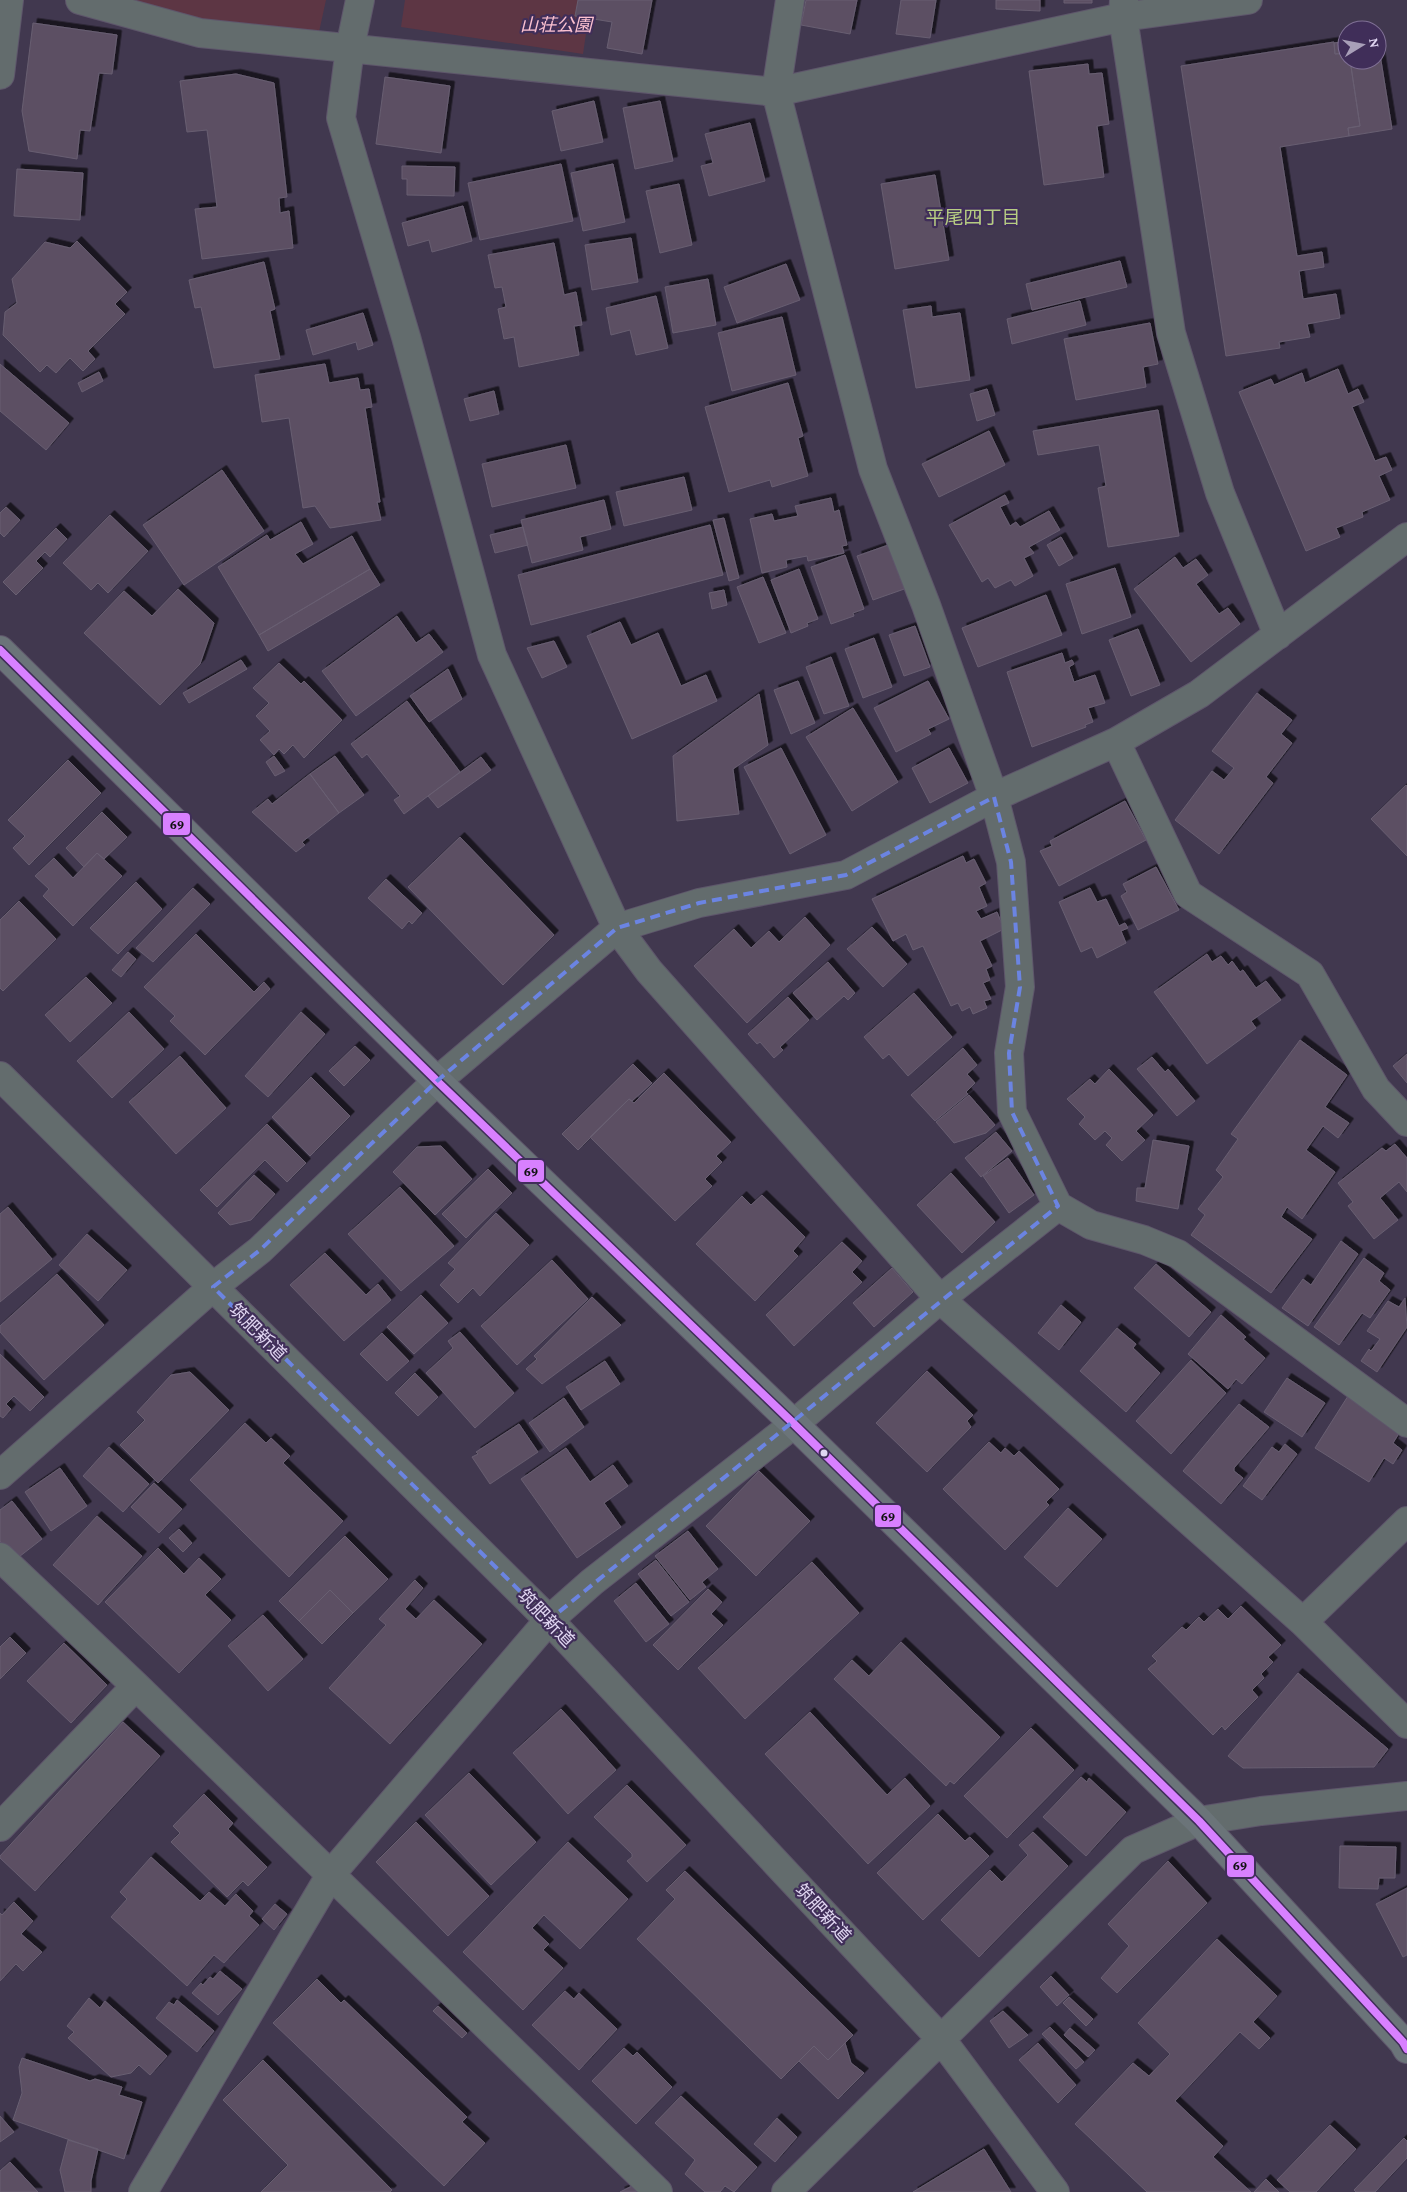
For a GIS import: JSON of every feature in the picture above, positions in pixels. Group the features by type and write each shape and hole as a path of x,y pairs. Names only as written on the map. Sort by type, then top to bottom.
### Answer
{"main road":[{"path":"0,650 437,1081 794,1424 1199,1821 1403,2042 1407,2049"}],"street":[{"path":"0,76 9,0"},
{"path":"80,0 200,33 776,92 1124,8 1248,0"},
{"path":"360,0 350,48 341,118 406,337 492,655 617,928 649,971 940,1299 1303,1622 1407,1724"},
{"path":"790,0 776,92 874,469 926,606 994,797 1011,862 1020,987 1009,1053 1012,1112 1058,1206 1091,1225 1144,1240 1178,1254 1407,1423"},
{"path":"1124,8 1171,333 1220,493 1278,635"},
{"path":"0,1474 213,1287 260,1250 437,1081 617,928 699,903 846,875 994,797 1116,742 1199,694 1407,537"},
{"path":"1116,742 1188,894 1310,974 1376,1088 1407,1122"},
{"name":"筑肥新道","path":"0,1076 549,1620 941,2039 1055,2192"},
{"path":"144,2192 331,1874 549,1620 592,1582 794,1424 940,1299 1058,1206"},
{"path":"1303,1622 1407,1521"},
{"path":"0,1557 331,1874 658,2192"},
{"path":"0,1826 136,1686"},
{"path":"786,2192 1133,1850 1199,1821 1261,1811 1407,1796"}],"highlighted area":[{"path":"994,797 1011,862 1020,987 1009,1053 1012,1112 1058,1206 549,1620 213,1287 260,1250 437,1081 617,928 699,903 846,875"}],"green space":[{"path":"110,0 326,0 319,32 217,32"},
{"name":"山荘公園","path":"405,0 591,0 583,54 401,27"}],"building":[{"path":"578,0 652,0 642,54 607,48 612,22 575,16"},
{"path":"806,0 857,0 850,34 801,25"},
{"path":"901,0 936,0 930,38 896,34"},
{"path":"996,0 1040,0 1040,11 996,9"},
{"path":"1064,0 1092,0 1092,3 1064,3"},
{"path":"33,23 117,35 112,74 99,73 90,131 80,130 77,159 29,151 22,111"},
{"path":"1334,42 1335,54 1337,54 1337,70 1352,70 1360,126 1348,128 1349,136 1280,147 1297,256 1322,252 1324,267 1299,271 1303,299 1336,294 1340,318 1307,324 1310,337 1279,342 1280,348 1226,356 1181,66"},
{"path":"1334,43 1337,43 1337,54 1335,54"},
{"path":"1088,64 1089,74 1102,73 1109,124 1097,126 1104,177 1044,185 1029,71"},
{"path":"1352,70 1382,70 1392,129 1349,136 1348,128 1360,126"},
{"path":"236,74 274,83 287,197 279,198 280,213 289,211 293,248 202,259 195,209 217,207 207,130 187,132 180,81"},
{"path":"385,77 450,86 441,153 376,144"},
{"path":"594,101 603,142 561,151 552,111"},
{"path":"660,101 673,161 635,169 623,108"},
{"path":"750,123 765,181 709,196 701,166 713,163 705,134"},
{"path":"561,164 573,221 480,240 468,183"},
{"path":"613,164 625,222 583,231 571,173"},
{"path":"402,166 455,167 454,196 407,195 407,179 402,179"},
{"path":"17,169 83,173 80,220 14,216"},
{"path":"935,175 949,260 895,269 881,184"},
{"path":"679,184 692,245 660,253 646,191"},
{"path":"463,206 472,241 432,252 429,240 408,246 402,223"},
{"path":"631,238 638,282 592,290 585,245"},
{"path":"77,241 127,292 115,304 125,314 88,351 95,359 83,371 70,358 56,373 47,365 40,372 3,335 5,312 17,303 12,279 45,242 70,248"},
{"path":"554,243 564,295 576,292 582,325 574,326 579,355 519,367 514,337 504,339 498,309 506,307 502,287 495,288 488,255"},
{"path":"1120,261 1127,287 1032,310 1026,284"},
{"path":"264,262 275,309 270,311 280,359 214,368 201,307 195,308 189,280"},
{"path":"786,264 800,300 737,323 724,287"},
{"path":"708,279 716,325 673,333 665,287"},
{"path":"656,296 668,348 636,355 630,330 611,335 606,308"},
{"path":"1080,301 1086,325 1012,344 1007,319"},
{"path":"931,306 932,317 960,313 970,380 916,388 903,310"},
{"path":"363,313 373,345 358,350 356,342 313,355 306,330"},
{"path":"782,317 796,375 732,391 718,333"},
{"path":"1150,323 1158,364 1143,367 1146,387 1076,400 1064,339"},
{"path":"0,364 69,423 46,450 0,411"},
{"path":"325,364 329,383 358,378 360,390 369,389 372,407 365,408 380,502 377,502 381,520 330,528 315,506 303,508 289,418 262,422 255,375"},
{"path":"1338,369 1348,394 1358,389 1364,402 1352,407 1375,461 1386,457 1392,470 1379,476 1390,500 1362,512 1363,517 1336,528 1340,537 1306,551 1239,392 1271,379 1274,385 1302,373 1305,383"},
{"path":"99,372 103,381 82,392 78,383"},
{"path":"788,383 803,436 798,438 808,476 772,487 770,480 729,492 705,407"},
{"path":"987,389 995,415 977,421 970,394"},
{"path":"494,391 499,414 470,421 464,399"},
{"path":"1158,410 1179,536 1108,547 1098,488 1106,486 1099,445 1038,455 1033,431"},
{"path":"989,431 1005,465 939,497 922,464"},
{"path":"566,445 576,488 492,507 482,464"},
{"path":"222,470 264,531 184,585 143,525"},
{"path":"684,477 692,510 624,526 616,492"},
{"path":"1005,495 1009,503 1000,507 1010,526 1016,522 1020,527 1049,511 1060,530 1029,547 1034,553 1024,558 1033,576 1015,586 1011,580 995,588 988,578 982,582 949,525"},
{"path":"831,498 834,512 839,510 847,545 842,546 844,553 808,561 807,556 786,560 787,567 762,573 750,519 772,514 774,521 798,516 795,506"},
{"path":"604,500 611,529 580,537 583,550 532,563 521,520"},
{"path":"6,507 20,520 4,537 0,533 0,513"},
{"path":"110,515 148,551 108,593 98,583 91,590 63,563"},
{"path":"724,518 739,578 729,581 713,520"},
{"path":"301,522 313,544 295,554 303,564 352,536 370,569 259,635 218,567 267,535 270,540"},
{"path":"710,525 723,575 531,625 518,575"},
{"path":"523,527 528,545 495,553 490,535"},
{"path":"56,528 67,539 50,557 45,552 36,561 43,568 16,595 3,582"},
{"path":"1061,537 1073,558 1059,566 1047,545"},
{"path":"894,543 910,587 873,600 857,556"},
{"path":"845,555 864,609 853,613 854,616 831,624 811,567"},
{"path":"1175,557 1183,568 1196,559 1208,575 1196,584 1219,614 1228,608 1240,624 1191,662 1134,589"},
{"path":"1115,568 1131,617 1082,634 1066,584"},
{"path":"370,569 380,585 268,651 259,635"},
{"path":"799,569 818,619 807,623 808,626 791,633 771,580"},
{"path":"763,577 786,633 759,643 737,587"},
{"path":"178,589 214,623 200,664 160,705 84,633 124,591 152,616"},
{"path":"724,590 727,605 712,609 709,593"},
{"path":"1046,595 1062,635 978,667 962,628"},
{"path":"397,616 416,643 429,634 443,652 356,716 322,671"},
{"path":"620,622 631,645 658,633 681,686 706,675 717,701 632,739 587,636"},
{"path":"915,626 930,667 904,676 889,635"},
{"path":"1138,629 1160,685 1131,696 1109,640"},
{"path":"874,638 892,687 863,698 845,649"},
{"path":"554,641 567,667 542,678 527,648"},
{"path":"1062,653 1065,663 1072,660 1074,664 1069,667 1074,682 1095,675 1105,703 1088,708 1093,722 1085,725 1086,727 1032,747 1007,672"},
{"path":"831,657 849,706 824,714 806,667"},
{"path":"241,660 247,669 189,703 183,693"},
{"path":"279,663 301,684 304,681 342,720 304,758 293,745 284,754 279,749 274,755 260,740 270,731 256,716 269,703 253,688"},
{"path":"448,669 462,699 429,722 410,696"},
{"path":"798,681 815,723 791,734 774,690"},
{"path":"928,681 949,719 928,729 931,734 896,752 874,708"},
{"path":"1257,693 1292,720 1281,734 1292,743 1266,777 1273,783 1219,854 1175,820 1212,771 1224,780 1234,768 1212,751"},
{"path":"759,694 768,745 733,769 739,814 677,821 673,756"},
{"path":"407,701 460,772 404,814 394,800 400,796 367,754 362,758 351,744"},
{"path":"853,708 898,782 852,811 806,737"},
{"path":"781,748 826,835 790,854 744,767"},
{"path":"949,748 968,783 930,803 912,768"},
{"path":"274,756 285,771 275,776 266,762"},
{"path":"335,756 364,795 339,813 310,774"},
{"path":"481,757 491,770 438,808 428,796"},
{"path":"68,760 101,793 29,865 13,848 25,836 8,820"},
{"path":"310,774 339,813 302,842 305,845 296,852 252,812 268,799 272,804"},
{"path":"1407,786 1407,856 1371,819"},
{"path":"1125,801 1146,840 1059,886 1040,851 1052,846 1050,841"},
{"path":"102,812 127,837 104,859 97,853 84,867 66,848"},
{"path":"460,837 554,935 503,985 408,887"},
{"path":"97,853 122,876 73,926 43,896 49,889 35,876 54,858 73,878"},
{"path":"963,856 966,863 974,859 986,883 979,887 987,906 976,911 981,919 997,912 1004,929 980,941 992,966 986,969 990,980 983,983 991,999 984,1001 987,1008 973,1014 970,1007 962,1011 958,1003 951,1006 923,946 913,950 906,934 893,941 872,899"},
{"path":"1156,867 1179,910 1138,930 1121,896 1127,892 1123,884"},
{"path":"386,879 422,913 412,924 409,921 402,929 368,898"},
{"path":"136,882 162,909 118,954 90,928"},
{"path":"193,888 210,904 153,962 136,948"},
{"path":"1090,888 1097,902 1106,899 1119,926 1125,923 1128,928 1121,931 1126,943 1097,958 1092,947 1081,952 1059,902"},
{"path":"19,901 56,939 3,991 0,988 0,920"},
{"path":"805,917 830,945 747,1023 694,966 734,929 751,948 769,931 779,942"},
{"path":"872,927 907,964 883,987 847,949"},
{"path":"196,934 254,992 264,982 270,989 205,1055 170,1021 175,1016 144,987"},
{"path":"128,952 136,959 121,977 112,970"},
{"path":"1207,954 1212,962 1221,956 1228,965 1232,961 1240,972 1243,970 1256,988 1266,981 1281,1000 1251,1021 1256,1028 1207,1064 1154,992"},
{"path":"828,962 855,993 848,1000 844,996 817,1020 793,993"},
{"path":"86,977 112,1003 70,1042 45,1015"},
{"path":"914,993 952,1037 908,1076 889,1054 883,1059 864,1037"},
{"path":"788,997 809,1020 780,1047 783,1050 774,1058 760,1042 757,1044 748,1034"},
{"path":"129,1012 164,1049 112,1098 77,1061"},
{"path":"301,1012 325,1034 268,1097 245,1076"},
{"path":"1300,1040 1347,1075 1325,1107 1349,1123 1338,1138 1323,1126 1306,1150 1335,1172 1302,1219 1287,1207 1281,1217 1312,1239 1271,1293 1191,1235 1205,1215 1198,1209 1223,1177 1216,1170 1238,1139 1231,1134"},
{"path":"355,1046 370,1060 344,1086 329,1071"},
{"path":"963,1048 977,1065 967,1074 975,1083 966,1092 968,1094 935,1121 911,1095"},
{"path":"1407,1054 1407,1083 1393,1066"},
{"path":"180,1056 226,1108 176,1154 129,1102"},
{"path":"1152,1057 1165,1072 1168,1069 1195,1101 1177,1116 1137,1069"},
{"path":"633,1064 652,1083 632,1101 629,1099 578,1150 562,1134"},
{"path":"1109,1069 1153,1115 1136,1131 1145,1140 1122,1161 1106,1145 1112,1138 1105,1131 1095,1140 1079,1124 1085,1117 1067,1099 1090,1079 1095,1084"},
{"path":"664,1073 731,1142 716,1156 722,1162 705,1179 712,1186 675,1221 590,1137 629,1099 634,1103"},
{"path":"311,1077 350,1116 310,1156 272,1117"},
{"path":"969,1095 995,1125 986,1133 954,1143 936,1122"},
{"path":"267,1124 306,1163 287,1182 265,1160 217,1207 200,1190"},
{"path":"996,1132 1012,1151 981,1177 965,1158"},
{"path":"1153,1140 1189,1146 1178,1209 1136,1201 1137,1188 1145,1188"},
{"path":"1395,1144 1407,1158 1407,1192 1399,1182 1380,1198 1398,1220 1374,1239 1348,1206 1353,1202 1338,1183 1382,1148 1386,1151"},
{"path":"441,1146 472,1179 435,1215 393,1172 417,1147"},
{"path":"1008,1158 1034,1195 1009,1213 983,1176"},
{"path":"488,1169 512,1193 466,1238 442,1214"},
{"path":"951,1173 995,1222 962,1253 917,1205"},
{"path":"254,1175 275,1194 251,1220 230,1225 218,1213"},
{"path":"400,1187 454,1246 401,1291 348,1234"},
{"path":"762,1195 805,1237 793,1251 798,1256 755,1301 696,1244 742,1196 751,1205"},
{"path":"8,1207 52,1259 0,1302 0,1214"},
{"path":"496,1213 529,1245 480,1296 473,1288 458,1303 440,1285 455,1269 448,1263"},
{"path":"87,1234 127,1270 98,1301 59,1265"},
{"path":"1341,1241 1358,1254 1308,1326 1282,1308 1303,1279 1311,1285"},
{"path":"842,1242 862,1261 852,1272 862,1282 794,1346 766,1315"},
{"path":"325,1253 366,1295 378,1284 391,1300 344,1341 290,1285"},
{"path":"1364,1258 1384,1273 1379,1281 1390,1290 1370,1318 1362,1313 1339,1345 1314,1327"},
{"path":"552,1260 588,1299 517,1365 481,1326"},
{"path":"1156,1264 1211,1312 1189,1337 1134,1288"},
{"path":"892,1268 913,1292 874,1327 853,1303"},
{"path":"57,1274 104,1325 44,1380 0,1332 0,1326"},
{"path":"421,1295 448,1323 414,1354 387,1327"},
{"path":"592,1297 621,1325 542,1384 526,1369 537,1359 534,1356"},
{"path":"1405,1298 1407,1327 1377,1372 1361,1361 1369,1349 1371,1351 1380,1339 1367,1331 1388,1301 1399,1307"},
{"path":"1061,1305 1081,1322 1059,1350 1038,1333"},
{"path":"1221,1315 1246,1337 1243,1339 1265,1358 1242,1384 1236,1379 1228,1389 1188,1354"},
{"path":"1117,1328 1136,1344 1133,1348 1160,1373 1126,1412 1080,1371"},
{"path":"460,1332 514,1393 475,1428 426,1373 453,1348 448,1341"},
{"path":"382,1333 409,1361 387,1381 360,1354"},
{"path":"0,1354 44,1397 30,1411 14,1396 6,1404 11,1409 3,1418 0,1416"},
{"path":"1191,1360 1226,1393 1171,1454 1136,1421"},
{"path":"605,1361 620,1384 581,1410 566,1387"},
{"path":"927,1371 973,1415 967,1421 971,1427 927,1472 876,1423"},
{"path":"190,1372 229,1410 158,1483 120,1445 145,1420 137,1412 171,1375"},
{"path":"415,1373 438,1397 418,1416 395,1393"},
{"path":"1287,1378 1325,1403 1302,1437 1264,1412"},
{"path":"1348,1396 1401,1430 1393,1443 1402,1450 1393,1464 1384,1458 1369,1482 1315,1448"},
{"path":"564,1398 584,1427 550,1452 529,1423"},
{"path":"1239,1404 1269,1427 1234,1468 1234,1471 1243,1478 1221,1504 1183,1471"},
{"path":"245,1423 266,1443 271,1438 290,1456 283,1463 343,1521 289,1577 190,1480"},
{"path":"519,1424 538,1452 490,1484 472,1457 478,1454 476,1452"},
{"path":"989,1442 1001,1453 1005,1448 1014,1456 1019,1451 1059,1489 1046,1502 1049,1505 1005,1550 943,1489"},
{"path":"1285,1444 1297,1454 1262,1500 1243,1486 1272,1447 1279,1452"},
{"path":"109,1447 149,1484 123,1512 83,1476"},
{"path":"566,1448 590,1482 613,1465 628,1486 604,1503 621,1527 577,1558 521,1479"},
{"path":"60,1468 87,1506 51,1531 25,1492"},
{"path":"759,1471 810,1521 756,1576 706,1526"},
{"path":"154,1483 182,1509 159,1533 131,1507"},
{"path":"12,1501 42,1539 15,1560 0,1541 0,1510"},
{"path":"1068,1508 1102,1539 1057,1587 1024,1557"},
{"path":"97,1516 142,1556 98,1605 53,1565"},
{"path":"179,1529 192,1543 183,1552 169,1538"},
{"path":"688,1531 718,1569 702,1582 706,1587 690,1600 655,1556"},
{"path":"345,1536 388,1579 353,1613 330,1590 299,1621 279,1601"},
{"path":"158,1548 184,1574 199,1558 221,1579 205,1595 231,1620 179,1673 105,1602"},
{"path":"656,1560 689,1602 671,1616 638,1574"},
{"path":"812,1562 859,1613 745,1719 698,1668"},
{"path":"415,1580 423,1588 405,1609 416,1619 434,1600 482,1644 390,1744 329,1688 386,1625 379,1619"},
{"path":"636,1583 669,1624 646,1642 614,1601"},
{"path":"708,1589 722,1602 711,1614 723,1625 678,1670 653,1645"},
{"path":"330,1590 353,1613 322,1644 299,1621"},
{"path":"1241,1606 1281,1645 1268,1657 1273,1662 1261,1674 1264,1678 1252,1690 1258,1697 1225,1730 1222,1726 1213,1735 1148,1669 1157,1661 1152,1656 1182,1627 1186,1630 1199,1617 1204,1622 1218,1609 1228,1619"},
{"path":"263,1615 303,1659 268,1691 228,1646"},
{"path":"10,1637 26,1653 0,1679 0,1647"},
{"path":"901,1642 1000,1737 954,1784 950,1781 946,1786 834,1679 852,1660 869,1676"},
{"path":"64,1643 107,1685 71,1723 27,1681"},
{"path":"1298,1673 1388,1749 1374,1767 1243,1768 1228,1756"},
{"path":"561,1709 616,1770 568,1814 513,1753"},
{"path":"810,1712 887,1795 905,1778 930,1806 868,1864 765,1754"},
{"path":"123,1722 160,1756 35,1891 0,1856"},
{"path":"1031,1728 1074,1770 1007,1838 964,1796"},
{"path":"469,1773 536,1842 491,1885 425,1815"},
{"path":"1081,1777 1087,1782 1089,1778 1126,1812 1086,1856 1043,1817"},
{"path":"627,1785 686,1845 647,1882 627,1861 632,1857 632,1854 594,1817"},
{"path":"204,1794 233,1823 228,1829 267,1867 248,1886 243,1881 227,1897 171,1842 180,1833 173,1826"},
{"path":"938,1814 965,1841 970,1837 989,1856 923,1920 877,1873"},
{"path":"416,1822 489,1896 448,1936 376,1862"},
{"path":"1033,1832 1068,1866 979,1957 941,1920 990,1870 1002,1882 1028,1855 1019,1845"},
{"path":"568,1842 628,1899 580,1949 544,1915 532,1928 549,1944 543,1950 563,1968 523,2010 463,1952"},
{"path":"1340,1846 1396,1847 1395,1878 1379,1878 1378,1889 1339,1888"},
{"path":"151,1857 200,1901 209,1892 225,1906 236,1894 253,1911 249,1916 259,1925 224,1963 214,1955 187,1986 111,1917 127,1899 120,1892"},
{"path":"1168,1861 1207,1903 1117,1993 1101,1978 1129,1946 1108,1924"},
{"path":"685,1871 853,2035 828,2060 814,2046 781,2079 637,1939 675,1899 666,1890"},
{"path":"1407,1888 1407,1955 1403,1957 1376,1904"},
{"path":"14,1902 33,1921 21,1934 42,1952 23,1971 16,1964 0,1981 0,1913 2,1915"},
{"path":"275,1904 287,1914 274,1930 262,1919"},
{"path":"1217,1939 1277,1996 1253,2022 1270,2038 1259,2049 1240,2032 1175,2101 1223,2146 1213,2157 1251,2192 1147,2192 1075,2124 1133,2063 1149,2076 1170,2054 1138,2023"},
{"path":"220,1971 242,1989 218,2015 192,1993 201,1983 203,1985 210,1977 213,1979"},
{"path":"1051,1976 1069,1995 1057,2006 1040,1987"},
{"path":"317,1979 341,2003 344,2000 467,2117 462,2122 485,2143 444,2186 273,2023"},
{"path":"565,1991 574,1999 579,1993 617,2029 579,2070 532,2025"},
{"path":"1069,1997 1093,2019 1086,2026 1063,2003"},
{"path":"89,1998 100,2008 105,2001 167,2056 150,2075 139,2065 131,2073 111,2077 68,2038 74,2032 67,2026"},
{"path":"177,2000 214,2031 197,2052 156,2018 169,2002 174,2005"},
{"path":"438,2006 467,2033 462,2038 433,2011"},
{"path":"1003,2011 1028,2035 1009,2048 990,2021"},
{"path":"1050,2027 1084,2062 1076,2069 1042,2034"},
{"path":"1070,2028 1095,2050 1088,2057 1064,2035"},
{"path":"845,2043 851,2063 864,2073 838,2099 799,2061 814,2046 828,2060"},
{"path":"1038,2043 1076,2085 1058,2103 1019,2060"},
{"path":"624,2048 633,2056 637,2052 672,2087 636,2124 592,2081"},
{"path":"22,2058 90,2081 95,2079 122,2087 119,2095 142,2102 124,2159 13,2120 22,2093 19,2067"},
{"path":"263,2060 392,2190 390,2192 261,2192 288,2165 223,2100"},
{"path":"681,2096 757,2167 734,2192 725,2186 720,2192 705,2192 685,2174 695,2160 655,2123"},
{"path":"0,2116 14,2132 0,2142"},
{"path":"777,2118 797,2137 775,2162 754,2144"},
{"path":"1330,2125 1356,2149 1316,2192 1290,2192 1277,2180"},
{"path":"1404,2138 1407,2141 1407,2158 1375,2192 1356,2192 1354,2190"},
{"path":"68,2140 98,2149 91,2181 91,2192 65,2192 60,2170"},
{"path":"984,2149 1011,2192 913,2192"},
{"path":"10,2162 38,2192 0,2192 0,2171"},
{"path":"1266,2179 1279,2192 1254,2192"},
{"path":"634,2185 638,2192 620,2192"}],"transit line":[{"name":"69","path":"0,650 437,1081 794,1424 1199,1821 1403,2042 1407,2049"}],"district":[{"name":"平尾四丁目","path":"973,217"}]}
